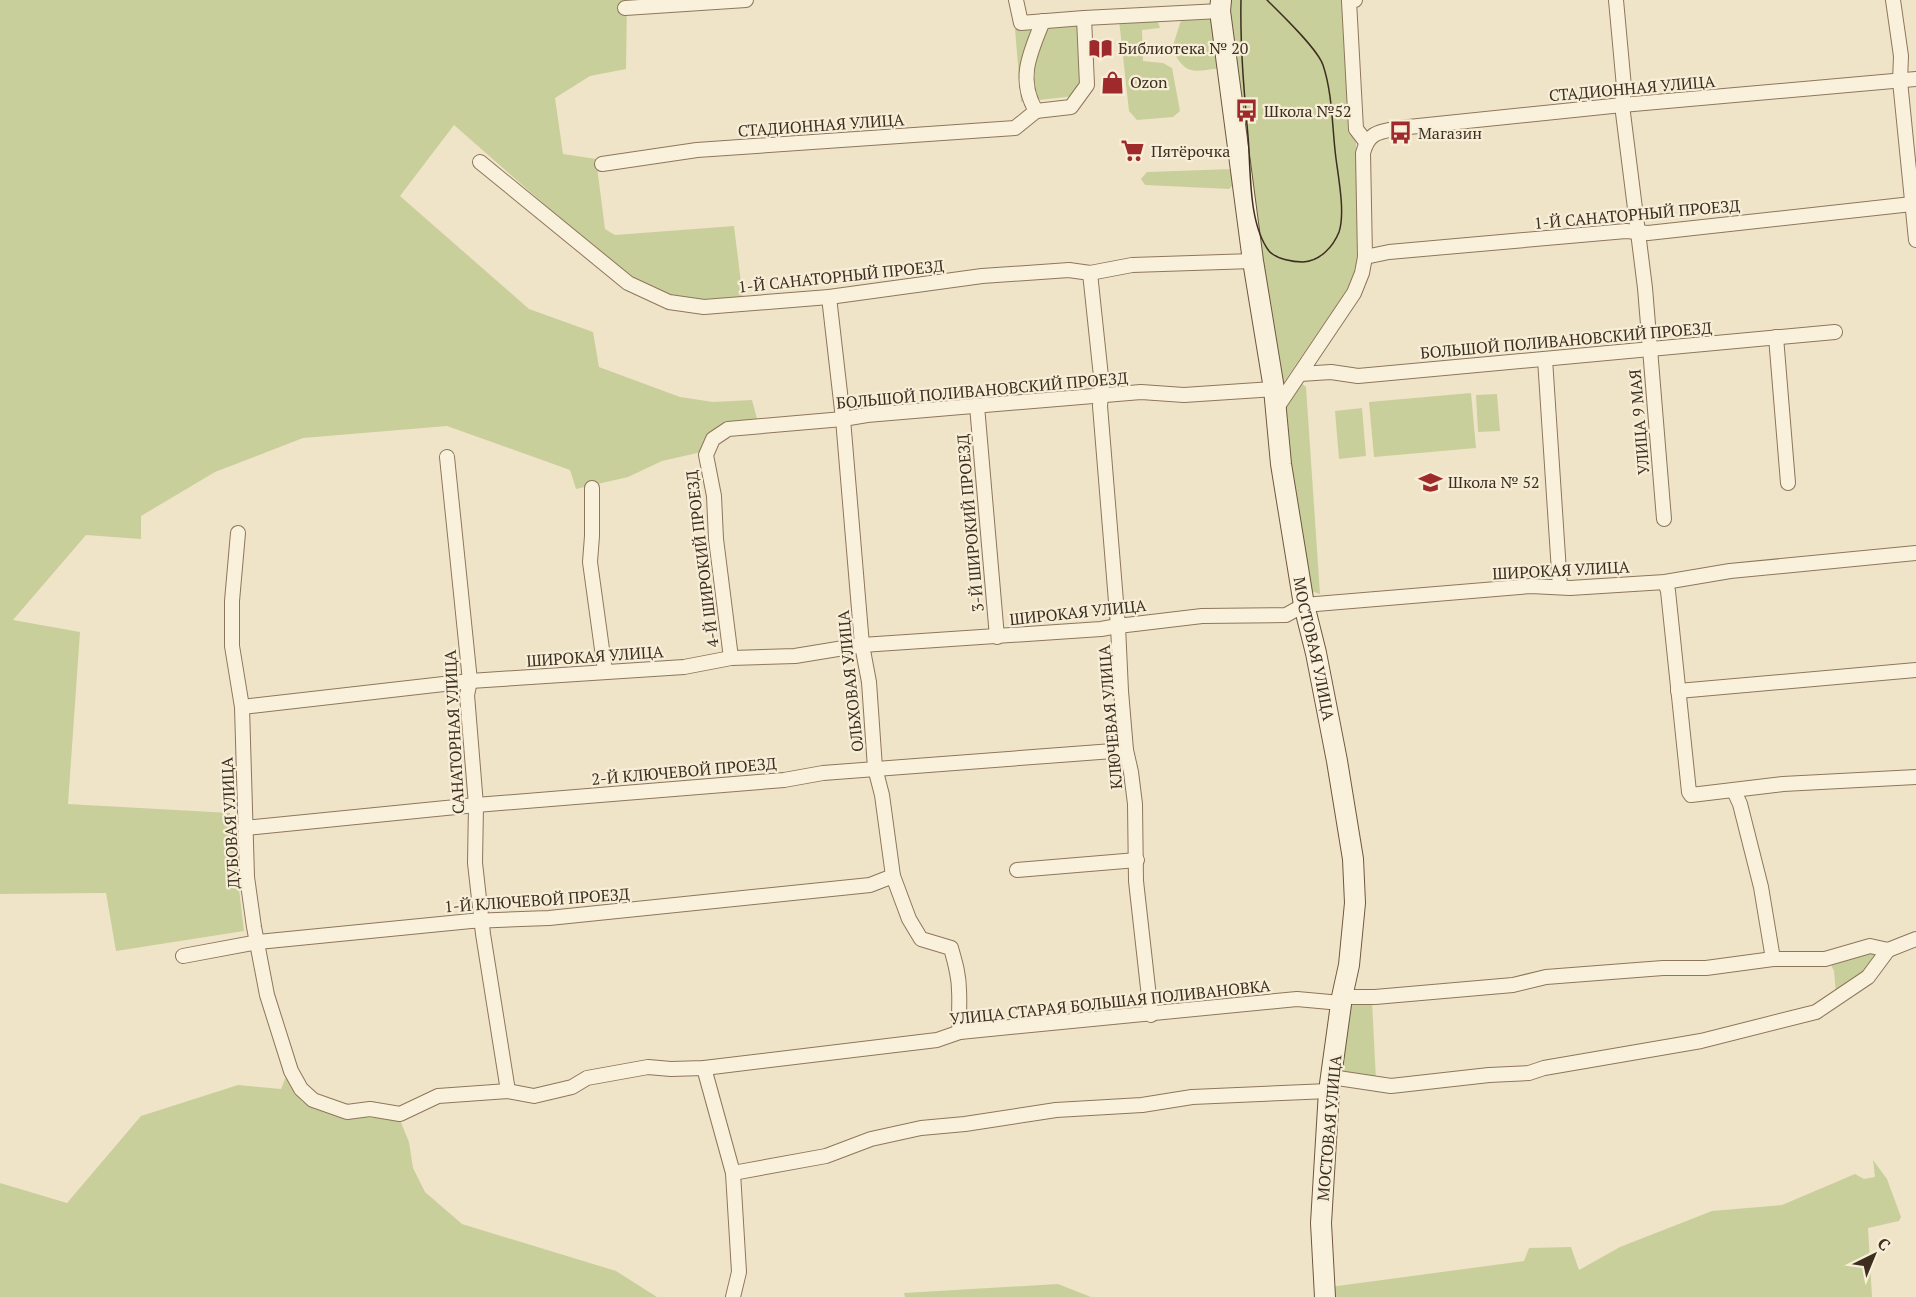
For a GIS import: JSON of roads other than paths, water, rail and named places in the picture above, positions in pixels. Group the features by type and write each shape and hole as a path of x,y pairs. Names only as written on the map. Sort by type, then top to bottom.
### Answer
{"street":[{"path":"625,8 746,0"},
{"path":"1016,0 1021,23 1220,6"},
{"path":"1133,0 1135,15"},
{"path":"1276,410 1354,293 1362,273 1365,257 1365,147 1356,129 1349,0 1355,0"},
{"name":"УЛИЦА 9 МАЯ","path":"1616,0 1624,87 1622,105 1645,288 1664,519"},
{"path":"1893,0 1901,56 1900,81 1916,240"},
{"name":"МОСТОВАЯ УЛИЦА","path":"1220,6 1253,261 1274,389 1281,464 1304,605 1335,750 1353,859 1355,903 1349,964 1330,1084 1321,1223 1325,1297"},
{"path":"1043,21 1030,53 1026,71 1028,96 1036,111 1071,107 1087,85 1084,18"},
{"name":"СТАДИОННАЯ УЛИЦА","path":"1365,147 1374,134 1400,128 1622,105 1916,80"},
{"name":"СТАДИОННАЯ УЛИЦА","path":"602,164 697,150 1015,128 1036,111"},
{"name":"1-Й САНАТОРНЫЙ ПРОЕЗД","path":"480,162 628,283 669,302 704,308 829,297 982,276 1069,270 1090,273 1132,265 1253,261"},
{"name":"1-Й САНАТОРНЫЙ ПРОЕЗД","path":"1365,257 1401,251 1626,231 1648,233 1912,204"},
{"name":"КЛЮЧЕВАЯ УЛИЦА","path":"1090,273 1126,750 1135,804 1138,908 1151,1015"},
{"name":"ОЛЬХОВАЯ УЛИЦА","path":"829,297 843,419 862,645 869,682 876,768 893,876 909,919 921,939 951,948 958,972 960,993 957,1015 960,1032"},
{"name":"БОЛЬШОЙ ПОЛИВАНОВСКИЙ ПРОЕЗД","path":"1300,374 1331,372 1358,376 1835,332"},
{"path":"1776,337 1788,483"},
{"path":"1545,359 1560,587"},
{"name":"БОЛЬШОЙ ПОЛИВАНОВСКИЙ ПРОЕЗД","path":"706,455 713,439 728,429 1141,392 1184,395 1274,389"},
{"name":"3-Й ШИРОКИЙ ПРОЕЗД","path":"977,406 997,637"},
{"name":"4-Й ШИРОКИЙ ПРОЕЗД","path":"706,455 714,496 716,539 731,658"},
{"name":"САНАТОРНАЯ УЛИЦА","path":"447,457 470,681 467,695 476,805 475,863 508,1091"},
{"path":"592,488 590,562 605,671"},
{"name":"ДУБОВАЯ УЛИЦА","path":"238,533 232,602 232,646 242,707 247,877 267,994 291,1071 302,1089 313,1100"},
{"name":"ШИРОКАЯ УЛИЦА","path":"242,707 470,681 684,667 731,658 795,656 862,645 1101,629 1202,616 1286,615 1304,605 1531,586 1560,587 1665,582 1730,571 1916,553"},
{"path":"1665,582 1668,591 1691,795 1783,784 1916,777"},
{"path":"1678,691 1916,670"},
{"name":"2-Й КЛЮЧЕВОЙ ПРОЕЗД","path":"245,828 476,805 784,780 823,773 876,768 1126,750"},
{"path":"1734,791 1740,804 1761,887 1773,959"},
{"path":"1017,870 1137,860"},
{"name":"1-Й КЛЮЧЕВОЙ ПРОЕЗД","path":"183,956 258,942 500,919 549,918 870,885 893,876"},
{"name":"УЛИЦА СТАРАЯ БОЛЬШАЯ ПОЛИВАНОВКА","path":"313,1100 347,1112 370,1109 400,1114 438,1096 508,1091 534,1096 572,1087 586,1078 648,1067 704,1068 937,1040 960,1032 1297,999 1342,1000 1513,985 1546,977 1663,968 1706,968 1773,959 1825,959 1870,946 1888,950 1916,939"},
{"path":"733,1173 826,1156 871,1139 921,1128 965,1124 1056,1110 1142,1105 1192,1097 1330,1084 1391,1086 1529,1073 1544,1068 1701,1041 1816,1012 1868,977 1888,950"},
{"path":"704,1068 733,1173 739,1272 735,1292"}],"tram line":[{"path":"1241,0 1250,180 1257,226 1272,254 1285,260 1303,262 1315,259 1329,248 1339,232 1341,223 1342,213 1330,96 1323,65 1314,50 1267,0"}],"place":[{"name":"Библиотека № 20","path":"1100,48"},
{"name":"Ozon","path":"1112,82"},
{"name":"Школа №52","path":"1246,111"},
{"name":"Магазин","path":"1400,133"},
{"name":"Пятёрочка","path":"1133,151"},
{"name":"Школа № 52","path":"1430,482"}]}
